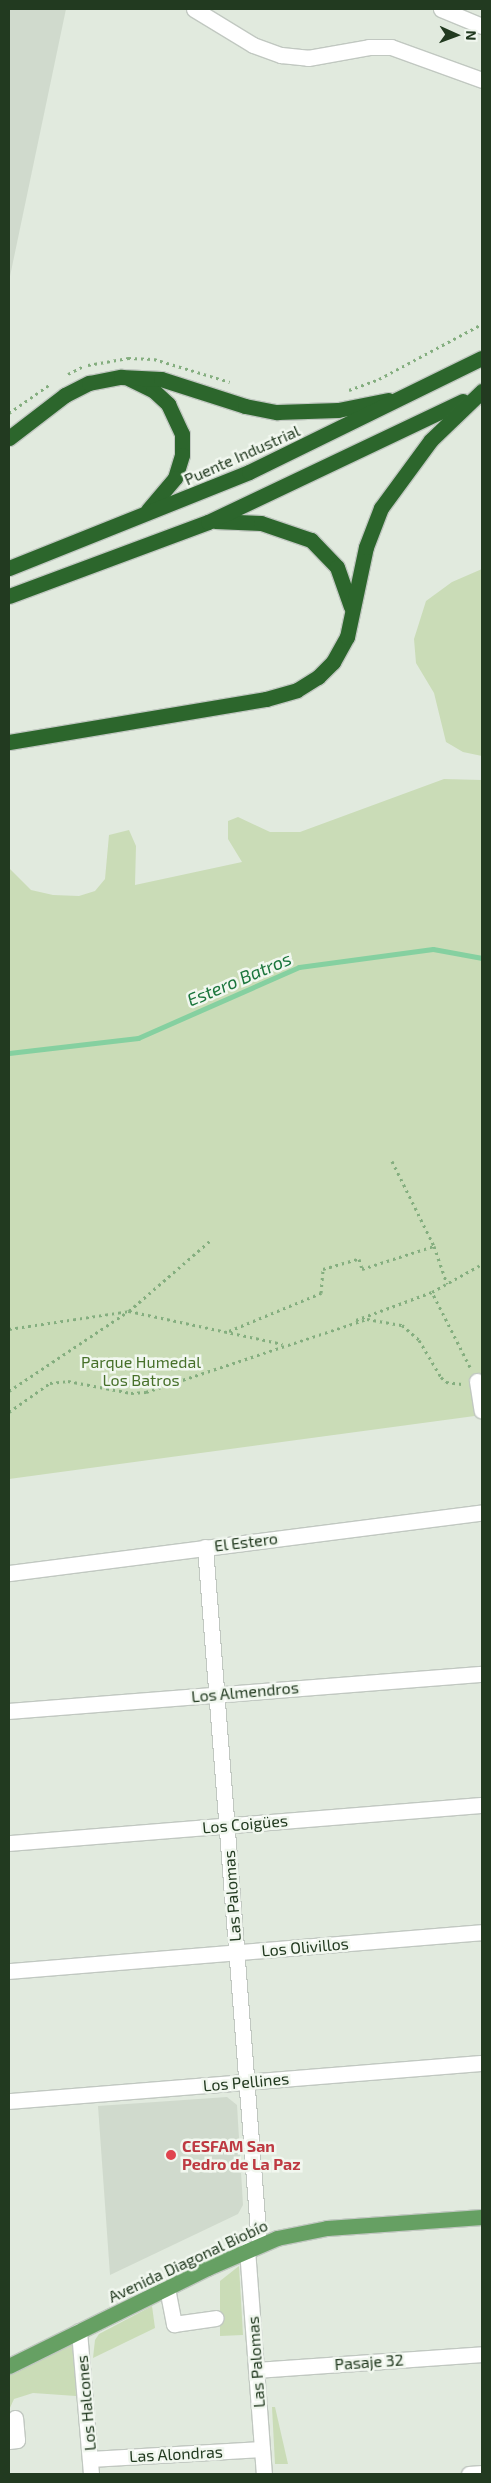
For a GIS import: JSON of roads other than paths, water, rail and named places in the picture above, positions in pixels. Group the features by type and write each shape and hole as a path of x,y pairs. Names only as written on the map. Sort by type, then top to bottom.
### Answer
{"highway":[{"name":"Puente Industrial","path":"9,568 138,518 258,468 482,358"},
{"path":"9,438 65,395 89,383 121,376 161,379 245,406 291,413 354,408 414,393"},
{"path":"121,376 161,397 177,418 182,434 182,455 170,488 138,518"},
{"path":"9,596 208,522 404,431 482,391"},
{"path":"9,742 266,699 297,690 318,677 333,662 347,637 366,547 381,508 431,440 482,391"},
{"path":"208,522 261,523 311,540 337,567 352,608"}],"main road":[{"name":"Avenida Diagonal Biobío","path":"9,2366 253,2247 310,2230 482,2217"}],"street":[{"path":"194,9 253,46 281,55 308,58 369,47 391,47 482,80"},
{"path":"441,9 482,26"},
{"path":"477,1381 482,1411"},
{"name":"El Estero","path":"9,1572 482,1512"},
{"name":"Las Palomas","path":"205,1547 246,2082 256,2370 264,2474"},
{"name":"Los Almendros","path":"9,1712 482,1674"},
{"name":"Los Coigües","path":"9,1843 482,1805"},
{"name":"Los Olivillos","path":"9,1971 482,1932"},
{"name":"Los Pellines","path":"9,2101 482,2063"},
{"path":"167,2288 174,2324 216,2318"},
{"name":"Los Halcones","path":"79,2331 91,2467"},
{"name":"Pasaje 32","path":"256,2370 482,2354"},
{"path":"9,2441 17,2440 15,2418"},
{"name":"Las Alondras","path":"91,2467 262,2449"},
{"path":"468,2474 482,2473"}],"waterway":[{"name":"Estero Batros","path":"9,1053 138,1038 299,967 433,949 482,958"}],"place":[{"name":"CESFAM San Pedro de La Paz","path":"171,2155"}],"park label":[{"name":"Parque Humedal Los Batros","path":"141,1371"}]}
